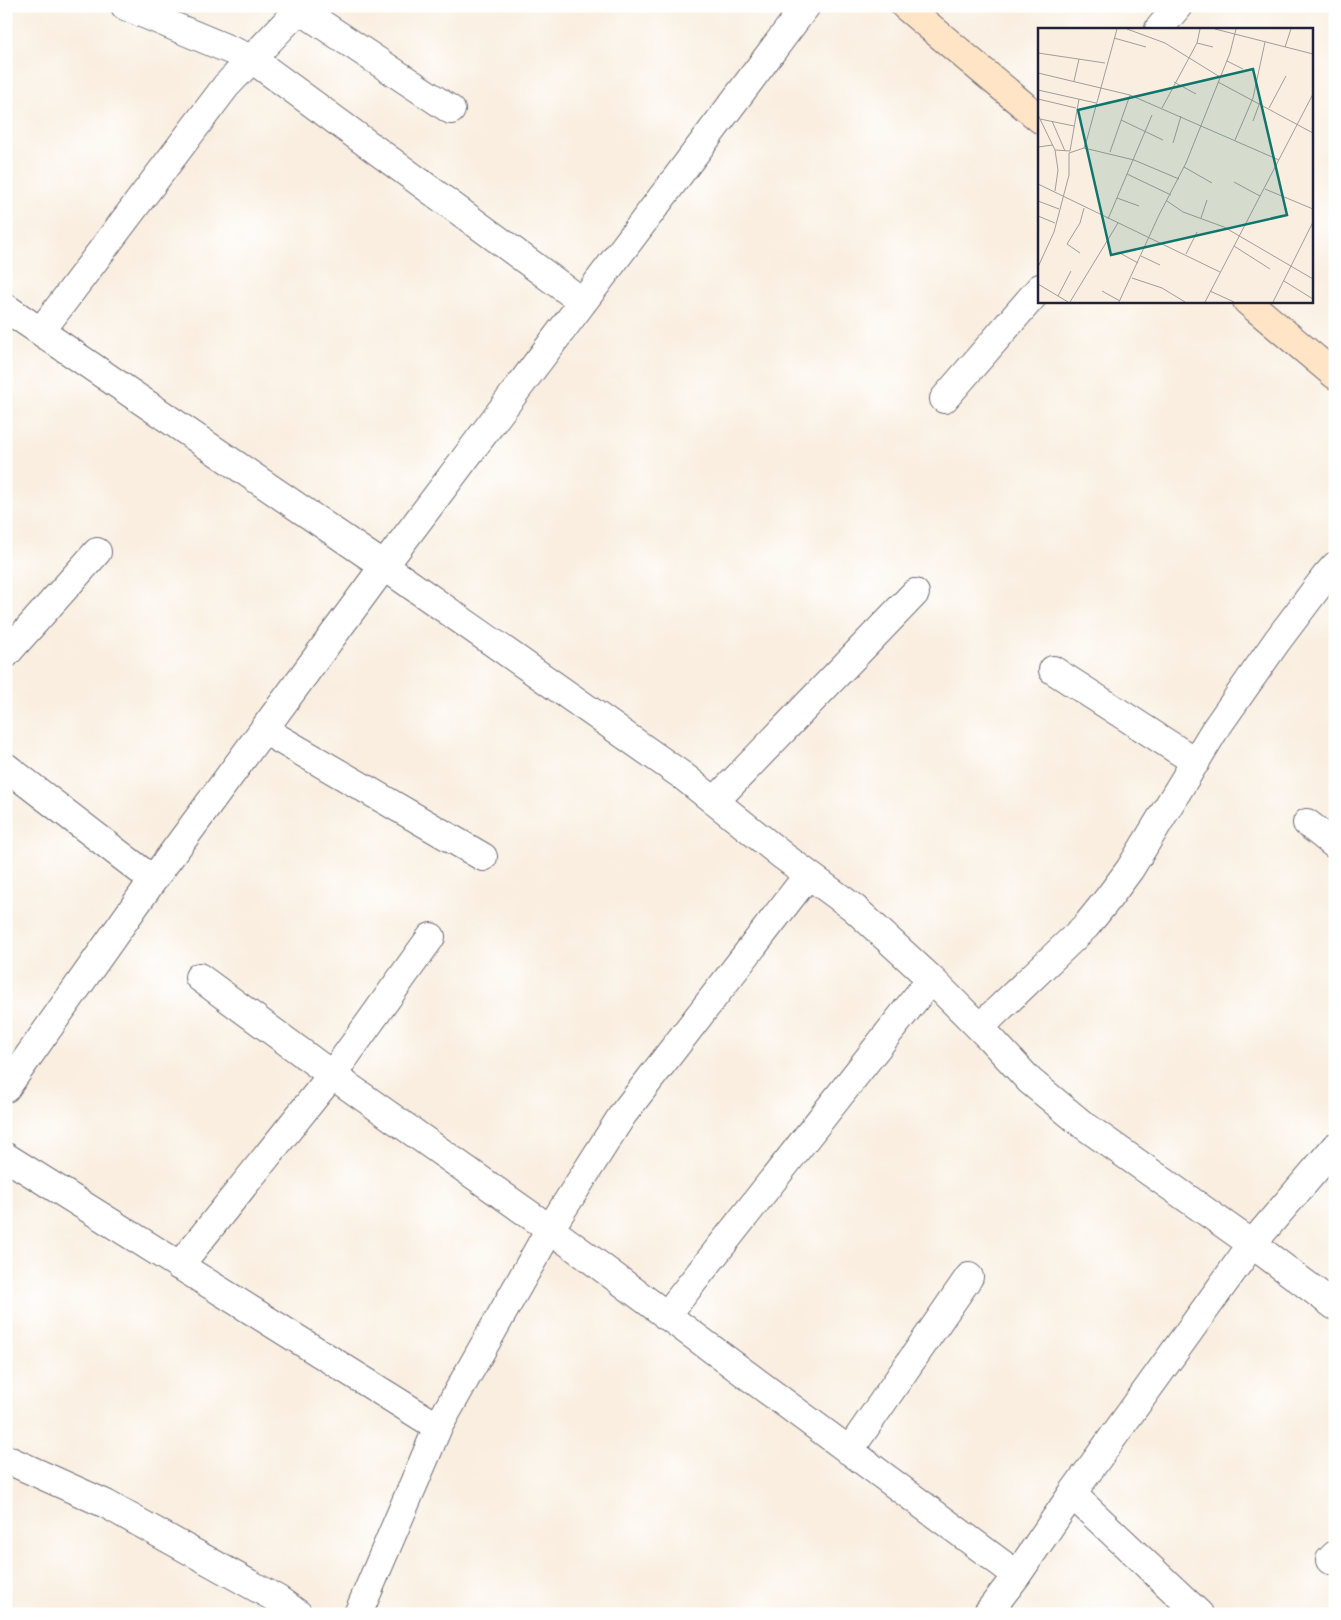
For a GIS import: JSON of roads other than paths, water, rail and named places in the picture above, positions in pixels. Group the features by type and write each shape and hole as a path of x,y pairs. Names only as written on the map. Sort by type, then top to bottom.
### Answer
{"street":[{"path":"125,6 252,59 583,302"},
{"path":"6,1088 153,880 384,566 806,6"},
{"path":"905,6 1038,117"},
{"path":"1161,28 1178,6"},
{"path":"41,331 226,86 300,8 451,110"},
{"path":"944,399 1038,290"},
{"path":"1248,302 1335,375"},
{"path":"6,308 384,566 676,771 808,875 854,908 980,1027 1030,1081 1082,1124 1252,1244 1335,1306"},
{"path":"6,654 97,552"},
{"path":"980,1027 1086,926 1107,900 1130,869 1214,731 1277,641 1335,566"},
{"path":"715,801 915,592"},
{"path":"1053,670 1196,762"},
{"path":"264,730 483,857"},
{"path":"6,767 153,880"},
{"path":"1307,823 1335,845"},
{"path":"358,1614 438,1427 550,1229 623,1114 808,875"},
{"path":"179,1266 332,1075 431,937"},
{"path":"199,977 332,1075 550,1229 1017,1575"},
{"path":"666,1316 931,979"},
{"path":"987,1614 1017,1575 1072,1494 1252,1244 1335,1147"},
{"path":"6,1157 438,1427"},
{"path":"849,1451 969,1277"},
{"path":"6,1459 106,1504 277,1599 298,1614"},
{"path":"1072,1494 1200,1614"}]}
